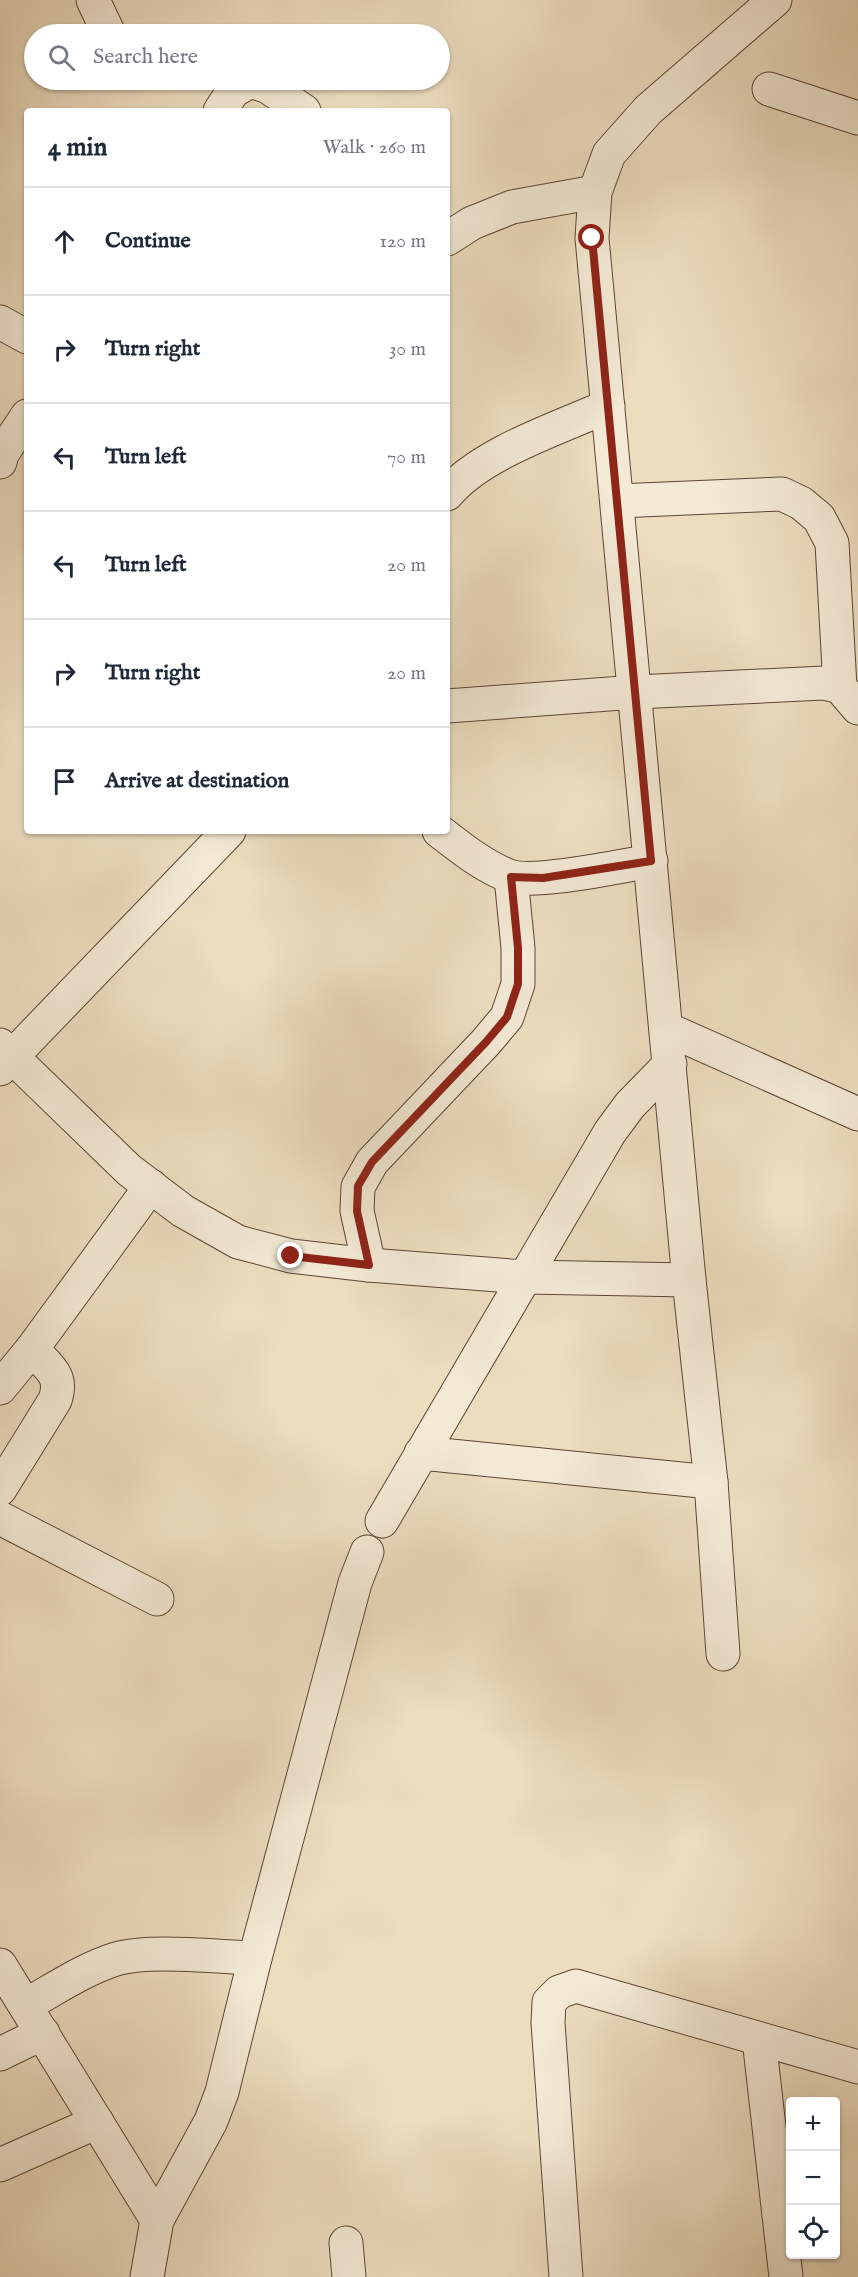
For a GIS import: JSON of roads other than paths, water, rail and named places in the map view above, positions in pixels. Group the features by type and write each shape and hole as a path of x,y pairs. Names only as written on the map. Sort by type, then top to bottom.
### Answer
{"street":[{"path":"93,0 105,24"},
{"path":"723,1654 711,1482 689,1280 592,238 595,192 609,154 648,110 774,0"},
{"path":"769,89 858,118"},
{"path":"222,108 235,90"},
{"path":"272,90 300,108"},
{"path":"455,223 512,207 595,192"},
{"path":"0,322 24,335"},
{"path":"450,491 457,482 497,455 608,406"},
{"path":"0,462 2,454 24,421"},
{"path":"617,501 782,494 801,503 819,518 832,543 849,698"},
{"path":"450,706 636,692 824,683 849,698"},
{"path":"226,834 4,1057 129,1170 183,1210 238,1242 291,1256 369,1265 525,1277 689,1280"},
{"path":"443,834 479,861 511,877 543,878 651,861"},
{"path":"369,1265 357,1211 358,1186 372,1162 507,1017 518,984 518,948 511,877"},
{"path":"667,1029 858,1114"},
{"path":"382,1521 610,1132 630,1105 670,1064"},
{"path":"0,1388 32,1349 150,1186"},
{"path":"0,1490 60,1388 55,1374 32,1349"},
{"path":"421,1453 711,1482"},
{"path":"0,1518 157,1599"},
{"path":"147,2277 157,2220 211,2121 222,2092 255,1958 356,1583 367,1552"},
{"path":"26,2005 91,1969 118,1959 153,1955 255,1958"},
{"path":"0,1965 157,2220"},
{"path":"566,2277 548,2023 549,2002 559,1992 576,1986 858,2067"},
{"path":"0,2054 43,2033"},
{"path":"759,2039 786,2277"},
{"path":"0,2164 97,2122"},
{"path":"346,2243 349,2277"}]}
